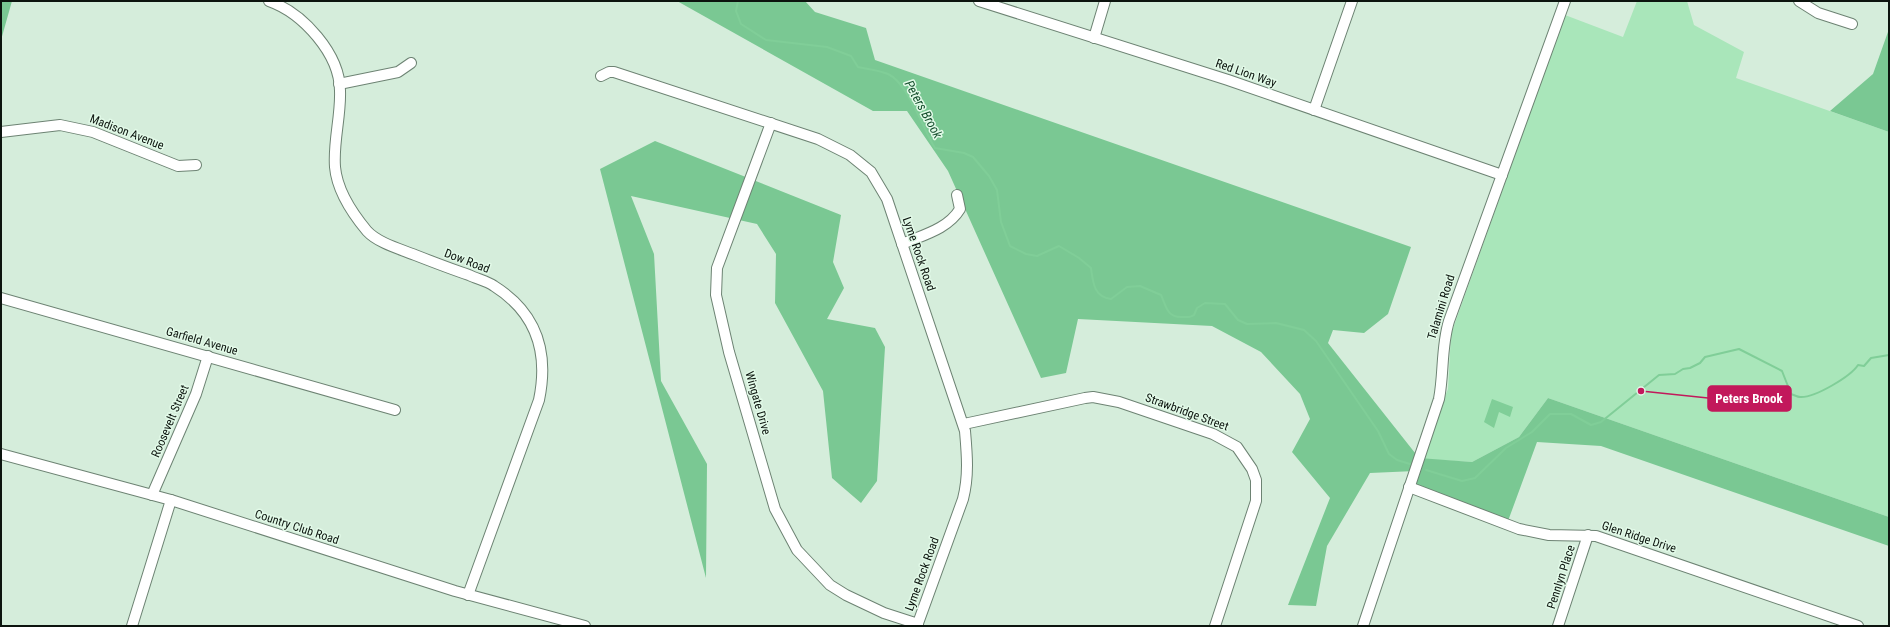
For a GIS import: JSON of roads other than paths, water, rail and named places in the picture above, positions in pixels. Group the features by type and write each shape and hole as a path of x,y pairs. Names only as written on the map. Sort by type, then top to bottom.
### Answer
{"street":[{"name":"Dow Road","path":"269,1 282,6 305,22 320,40 335,66 340,90 336,173 343,194 368,232 378,240 494,285 522,308 540,343 543,379 539,400 468,595"},
{"name":"Red Lion Way","path":"979,1 1228,80 1502,175"},
{"path":"1094,38 1105,1"},
{"path":"1314,110 1352,1"},
{"name":"Talamini Road","path":"1363,626 1439,399 1442,382 1443,348 1449,321 1565,1"},
{"path":"1799,1 1818,13 1852,24"},
{"path":"339,84 398,72 411,63"},
{"name":"Lyme Rock Road","path":"600,76 608,72 614,72 818,139 850,154 863,164 878,182 887,199 964,424 967,463 966,485 963,499 917,625"},
{"name":"Wingate Drive","path":"771,123 716,268 716,294 729,352 775,509 797,550 830,585 846,595 884,613 917,625"},
{"name":"Madison Avenue","path":"1,132 45,126 67,126 93,132 178,166 196,165"},
{"path":"902,244 938,229 954,219 960,209 957,195"},
{"name":"Garfield Avenue","path":"1,298 395,410"},
{"name":"Roosevelt Street","path":"152,495 196,394 208,356"},
{"name":"Strawbridge Street","path":"964,424 1093,397 1119,402 1198,429 1228,441 1237,448 1252,469 1256,480 1256,501 1215,626"},
{"name":"Country Club Road","path":"1,454 171,500 557,623 584,626"},
{"name":"Glen Ridge Drive","path":"1409,487 1519,528 1549,535 1588,535 1611,541 1858,626"},
{"path":"132,626 171,500"},
{"name":"Pennlyn Place","path":"1558,626 1588,535"}],"waterway":[{"name":"Peters Brook","path":"738,1 736,11 741,24 766,40 827,47 851,56 858,67 888,74 895,79 908,96 935,148 964,153 973,157 989,176 997,190 1001,222 1010,246 1026,254 1037,256 1059,246 1079,258 1091,268 1095,288 1105,298 1111,299 1127,287 1140,286 1161,295 1170,313 1176,317 1192,316 1197,308 1205,303 1225,304 1238,320 1247,324 1276,323 1304,330 1316,341 1378,431 1389,454 1397,460 1410,464"},
{"name":"Peters Brook","path":"1426,470 1462,481 1475,478 1506,448 1532,432 1550,414 1571,414 1591,425 1601,422 1659,375 1675,374 1683,369 1690,368 1700,363 1705,357 1739,349 1782,371 1791,394 1800,397 1814,394 1832,386 1848,375 1858,365 1864,366 1871,358 1889,355"}],"place":[{"name":"Peters Brook","path":"1641,391"}]}
